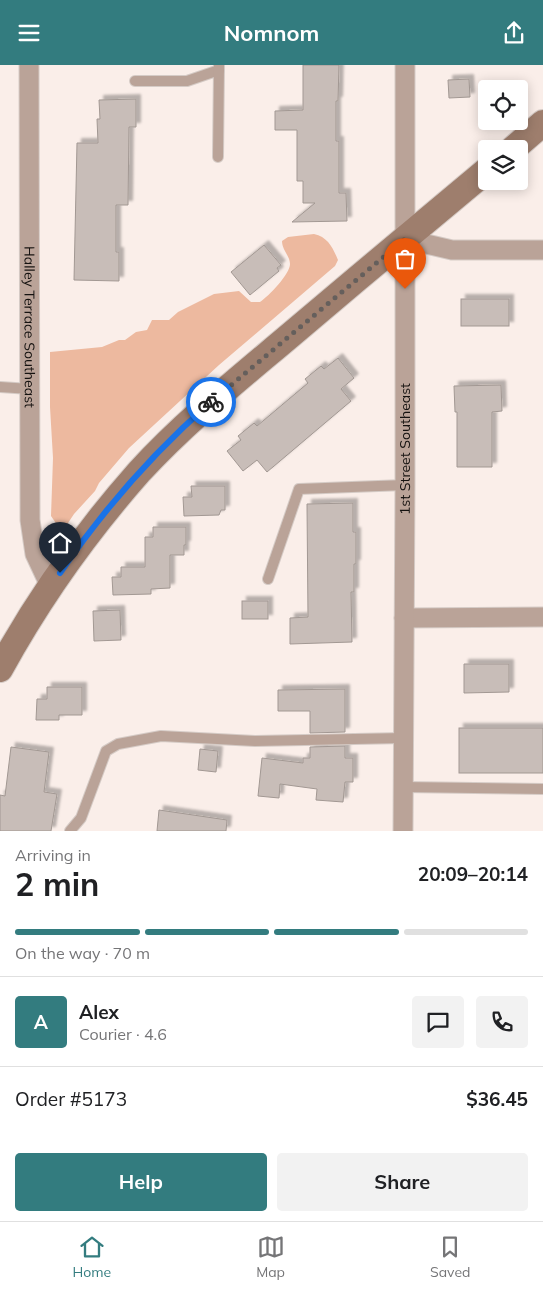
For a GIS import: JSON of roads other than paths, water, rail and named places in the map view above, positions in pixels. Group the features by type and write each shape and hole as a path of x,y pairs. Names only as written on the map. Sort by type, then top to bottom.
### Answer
{"main road":[{"path":"523,140 543,123"},
{"path":"0,669 50,586 86,536 157,453 194,417 478,178"}],"street":[{"name":"Halley Terrace Southeast","path":"30,65 31,533 35,553 50,586"},
{"name":"1st Street Southeast","path":"403,831 405,65"},
{"path":"405,239 452,250 543,250"},
{"path":"404,618 543,617"}],"lane":[{"path":"135,81 187,81 219,67 218,157"},
{"path":"0,387 30,389"},
{"path":"268,579 299,489 405,485"},
{"path":"70,831 82,818 106,751 118,744 161,737 255,741 404,738"},
{"path":"403,787 543,789"}]}
